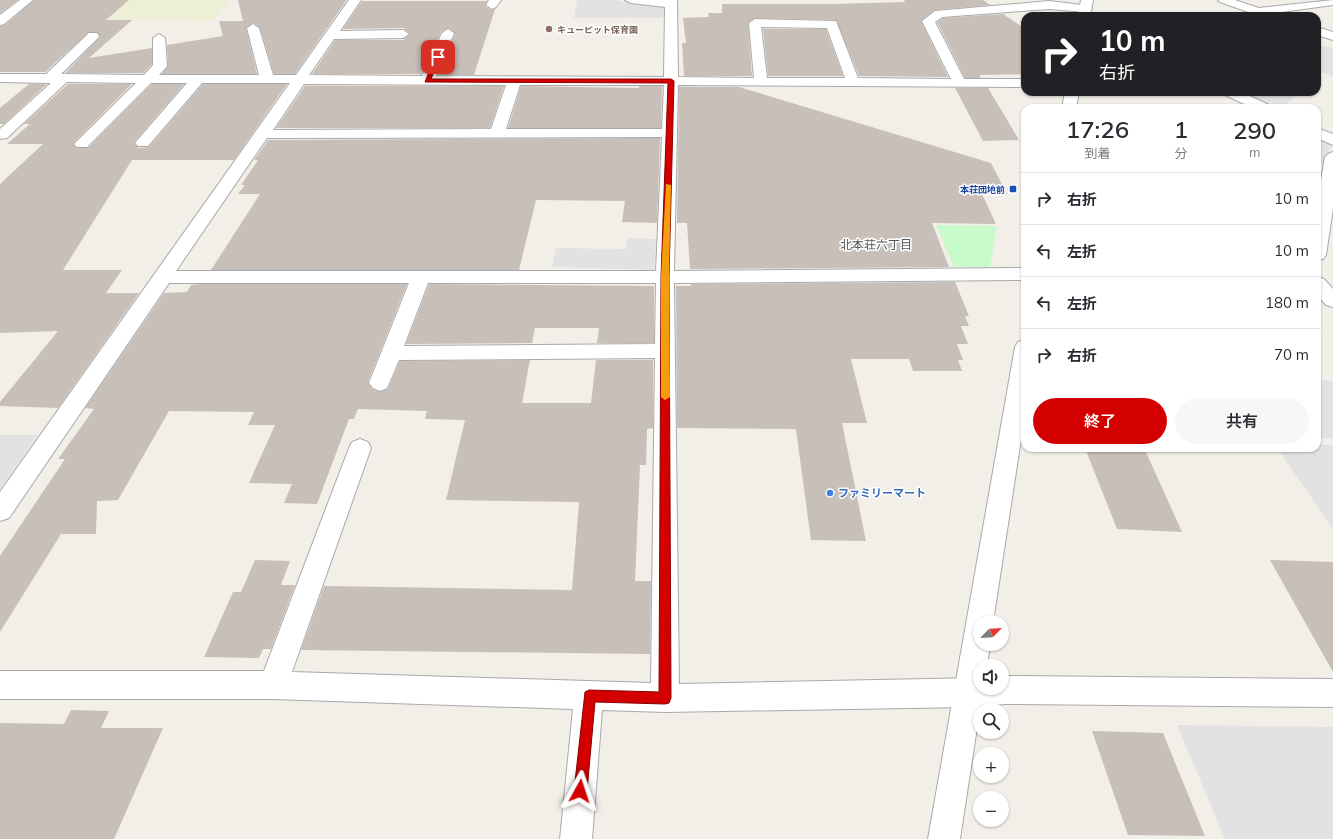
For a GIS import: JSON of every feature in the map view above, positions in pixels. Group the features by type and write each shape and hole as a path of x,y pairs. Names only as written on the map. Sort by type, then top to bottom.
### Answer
{"street":[{"path":"0,21 27,0"},
{"path":"0,512 356,0"},
{"path":"631,0 671,2 670,132 665,277 665,698"},
{"path":"981,0 994,10"},
{"path":"1224,0 1254,12"},
{"path":"1278,12 1333,2"},
{"path":"960,83 928,21 939,14 1049,5 1086,8"},
{"path":"761,82 756,23 832,24 853,82"},
{"path":"253,28 268,74 263,80"},
{"path":"1321,32 1333,36"},
{"path":"427,81 448,33"},
{"path":"332,35 403,34"},
{"path":"2,135 56,79 93,36"},
{"path":"82,144 160,66 160,38"},
{"path":"1321,45 1333,47"},
{"path":"0,78 1021,83"},
{"path":"143,143 198,80"},
{"path":"497,133 514,81"},
{"path":"1238,96 1256,104"},
{"path":"263,134 670,132"},
{"path":"1321,134 1333,140"},
{"path":"1321,230 1333,157"},
{"path":"163,277 665,277 1021,274"},
{"path":"380,383 421,277"},
{"path":"1321,278 1333,279"},
{"path":"1321,288 1333,301"},
{"path":"392,353 665,351"},
{"path":"944,839 1021,371"},
{"path":"273,685 360,448"},
{"path":"0,685 273,685 665,698 968,693 1005,690 1333,694"},
{"path":"576,839 589,696"}],"green space":[{"path":"39,0 231,0 211,21 164,20 171,13 163,20 14,18"},
{"path":"936,225 997,226 990,267 954,267"}],"shaded area":[{"path":"577,0 615,0 637,5 665,7 663,18 574,18"},
{"path":"1321,46 1333,48 1333,76 1321,72"},
{"path":"1251,96 1296,96 1286,104 1268,104"},
{"path":"1321,137 1331,147 1323,164 1321,164"},
{"path":"627,238 656,239 654,270 552,267 556,248 626,249"},
{"path":"1321,380 1333,381 1333,438 1321,438"},
{"path":"0,435 38,435 0,489"},
{"path":"1321,445 1333,445 1333,529 1280,452 1321,452"},
{"path":"1177,725 1333,727 1333,839 1225,839"}],"building":[{"path":"0,0 18,0 0,13"},
{"path":"34,0 129,0 106,20 132,20 89,58 152,48 152,64 143,73 65,73 100,37 97,32 89,32 45,72 0,72 0,26 5,25"},
{"path":"238,0 346,1 295,74 274,74 260,28 254,23 246,28 257,74 162,74 168,66 167,45 223,36 219,21 243,21"},
{"path":"904,0 983,0 990,5 935,10 921,21 948,77 859,76 836,20 755,18 748,23 752,76 684,76 682,43 686,43 683,18 709,17 708,13 722,13 722,4 835,4 905,2"},
{"path":"362,1 487,1 485,6 491,10 495,9 474,75 438,75 455,34 449,28 441,32 421,74 312,74 335,40 403,40 410,34 403,28 343,29"},
{"path":"1003,14 1021,26 1021,74 979,75 981,78 965,78 937,22 943,18"},
{"path":"763,29 826,29 843,76 768,76"},
{"path":"29,84 47,84 4,124 0,124 0,108"},
{"path":"68,84 132,84 73,143 77,148 88,148 152,84 184,84 134,142 138,148 149,147 203,84 287,84 234,160 132,160 63,270 122,270 106,293 139,293 58,408 0,406 0,402 58,331 0,333 0,184 43,144 7,144 30,124 24,124"},
{"path":"305,86 504,86 490,128 276,128"},
{"path":"521,86 639,88 639,86 662,86 661,128 508,128"},
{"path":"679,87 739,87 991,163 1007,194 982,194 996,224 932,223 949,267 690,269 687,223 677,223"},
{"path":"955,88 988,88 1019,140 983,141"},
{"path":"660,138 657,223 622,222 625,201 536,200 519,270 211,270 260,194 238,194 245,185 241,185 258,160 254,160 268,140"},
{"path":"955,282 969,316 965,316 969,326 961,326 968,344 957,344 963,360 958,360 962,371 913,371 909,359 851,359 867,423 842,423 866,541 811,540 796,430 677,428 676,286 691,286 691,284"},
{"path":"407,284 368,382 372,389 379,392 388,389 400,361 530,360 522,403 591,403 596,360 653,360 653,428 647,429 646,465 640,465 635,581 651,581 650,654 301,650 324,586 572,590 579,502 446,500 465,420 425,419 427,411 358,409 354,419 349,419 317,504 284,503 292,484 249,483 275,425 248,425 254,412 169,411 118,500 97,501 96,534 61,534 0,632 0,556 65,459 58,459 94,409 85,408 164,293 187,292 191,285"},
{"path":"429,284 654,286 654,343 597,343 599,328 535,328 532,343 406,344"},
{"path":"1087,452 1146,452 1182,532 1117,529"},
{"path":"255,560 290,561 281,585 295,585 271,649 263,649 259,658 204,657 233,592 241,592"},
{"path":"1270,560 1333,562 1333,672"},
{"path":"71,710 109,711 101,728 163,728 114,839 0,839 0,723 64,724"},
{"path":"1092,731 1163,733 1205,836 1128,835"}],"slow traffic":[{"path":"665,397 665,277 668,185"}],"place":[{"name":"キューピット保育園","path":"549,29"},
{"name":"本荘団地前","path":"1013,189"},
{"name":"ファミリーマート","path":"830,493"}],"district":[{"name":"北本荘六丁目","path":"876,244"}],"route":[{"path":"438,57 427,81 671,81 665,277 665,698 589,696 580,791"}]}
